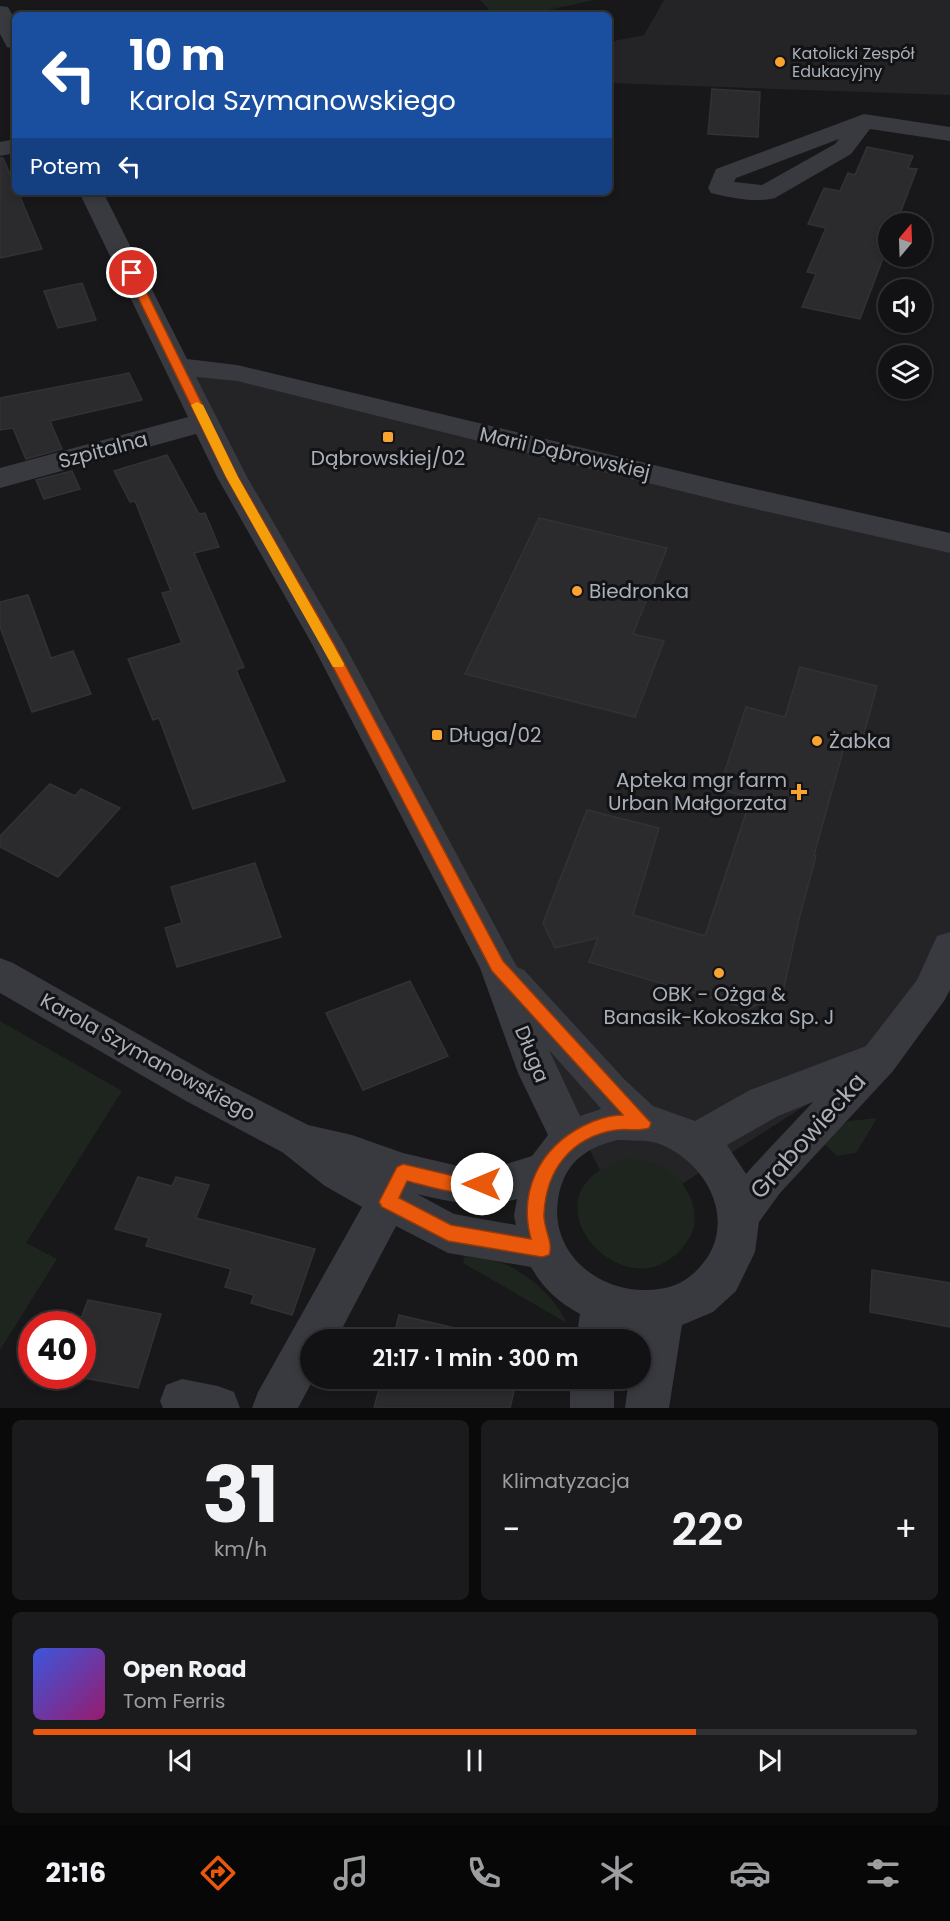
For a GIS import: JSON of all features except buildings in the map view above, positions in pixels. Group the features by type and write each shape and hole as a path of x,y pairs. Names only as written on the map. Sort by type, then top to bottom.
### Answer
{"street":[{"path":"0,12 12,36"},
{"path":"864,121 843,149 766,194 720,188 726,174 864,121 950,134"},
{"name":"Długa","path":"93,195 232,477 327,644 498,966 538,1073 571,1140"},
{"name":"Marii Dąbrowskiej","path":"179,366 237,374 729,493 950,543"},
{"name":"Szpitalna","path":"0,478 205,422"},
{"name":"Grabowiecka","path":"739,1215 766,1179 879,1059 932,990 950,947"},
{"name":"Długa","path":"498,966 611,1092 643,1123"},
{"name":"Karola Szymanowskiego","path":"0,974 200,1089 296,1139 339,1173 395,1187 506,1183 545,1171"},
{"name":"Grabowiecka","path":"694,1142 764,1103 879,1059"},
{"path":"617,1122 643,1123 670,1129 694,1142 717,1162 732,1187 739,1215 736,1248 721,1277 696,1299 662,1311 633,1312 601,1322 571,1285 557,1272 542,1249 535,1222 536,1196 545,1171 556,1154 571,1140 593,1129 617,1122"},
{"path":"318,1329 395,1187"},
{"name":"Karola Szymanowskiego","path":"395,1187 448,1233 542,1249"},
{"path":"647,1408 662,1311"},
{"path":"274,1408 300,1361"},
{"path":"592,1389 592,1408"}],"shaded area":[{"path":"480,0 594,0 539,12 491,12"},
{"name":"Katolicki Zespół Edukacyjny","path":"664,0 950,0 950,95 612,83 612,41 644,35"},
{"path":"179,367 950,543 950,947 879,1059 625,1220 498,966"},
{"path":"0,1021 122,1091 26,1243 57,1259 24,1311 18,1311 18,1321 0,1350"},
{"path":"877,1118 856,1153 837,1156 823,1143 848,1121"},
{"path":"627,1159 643,1160 667,1169 682,1183 692,1201 695,1221 693,1231 688,1240 664,1263 638,1268 613,1261 592,1244 579,1221 579,1197 593,1175"},
{"path":"465,1256 502,1263 516,1270 542,1289 556,1305 567,1323 463,1263"}],"slow traffic":[{"path":"197,405 232,477 338,664"}],"place":[{"name":"Katolicki Zespół Edukacyjny","path":"780,62"},
{"name":"Dąbrowskiej/02","path":"388,437"},
{"name":"Biedronka","path":"577,591"},
{"name":"Długa/02","path":"437,735"},
{"name":"Żabka","path":"817,741"},
{"name":"Apteka mgr farm Urban Małgorzata","path":"799,792"},
{"name":"OBK - Ożga & Banasik-Kokoszka Sp. J","path":"719,973"}],"route":[{"path":"132,273 232,477 327,644 498,966 611,1092 643,1123 617,1122 593,1129 571,1140 556,1154 545,1171 536,1196 535,1222 542,1249 448,1233 388,1202 403,1172 458,1185 482,1184"}]}
